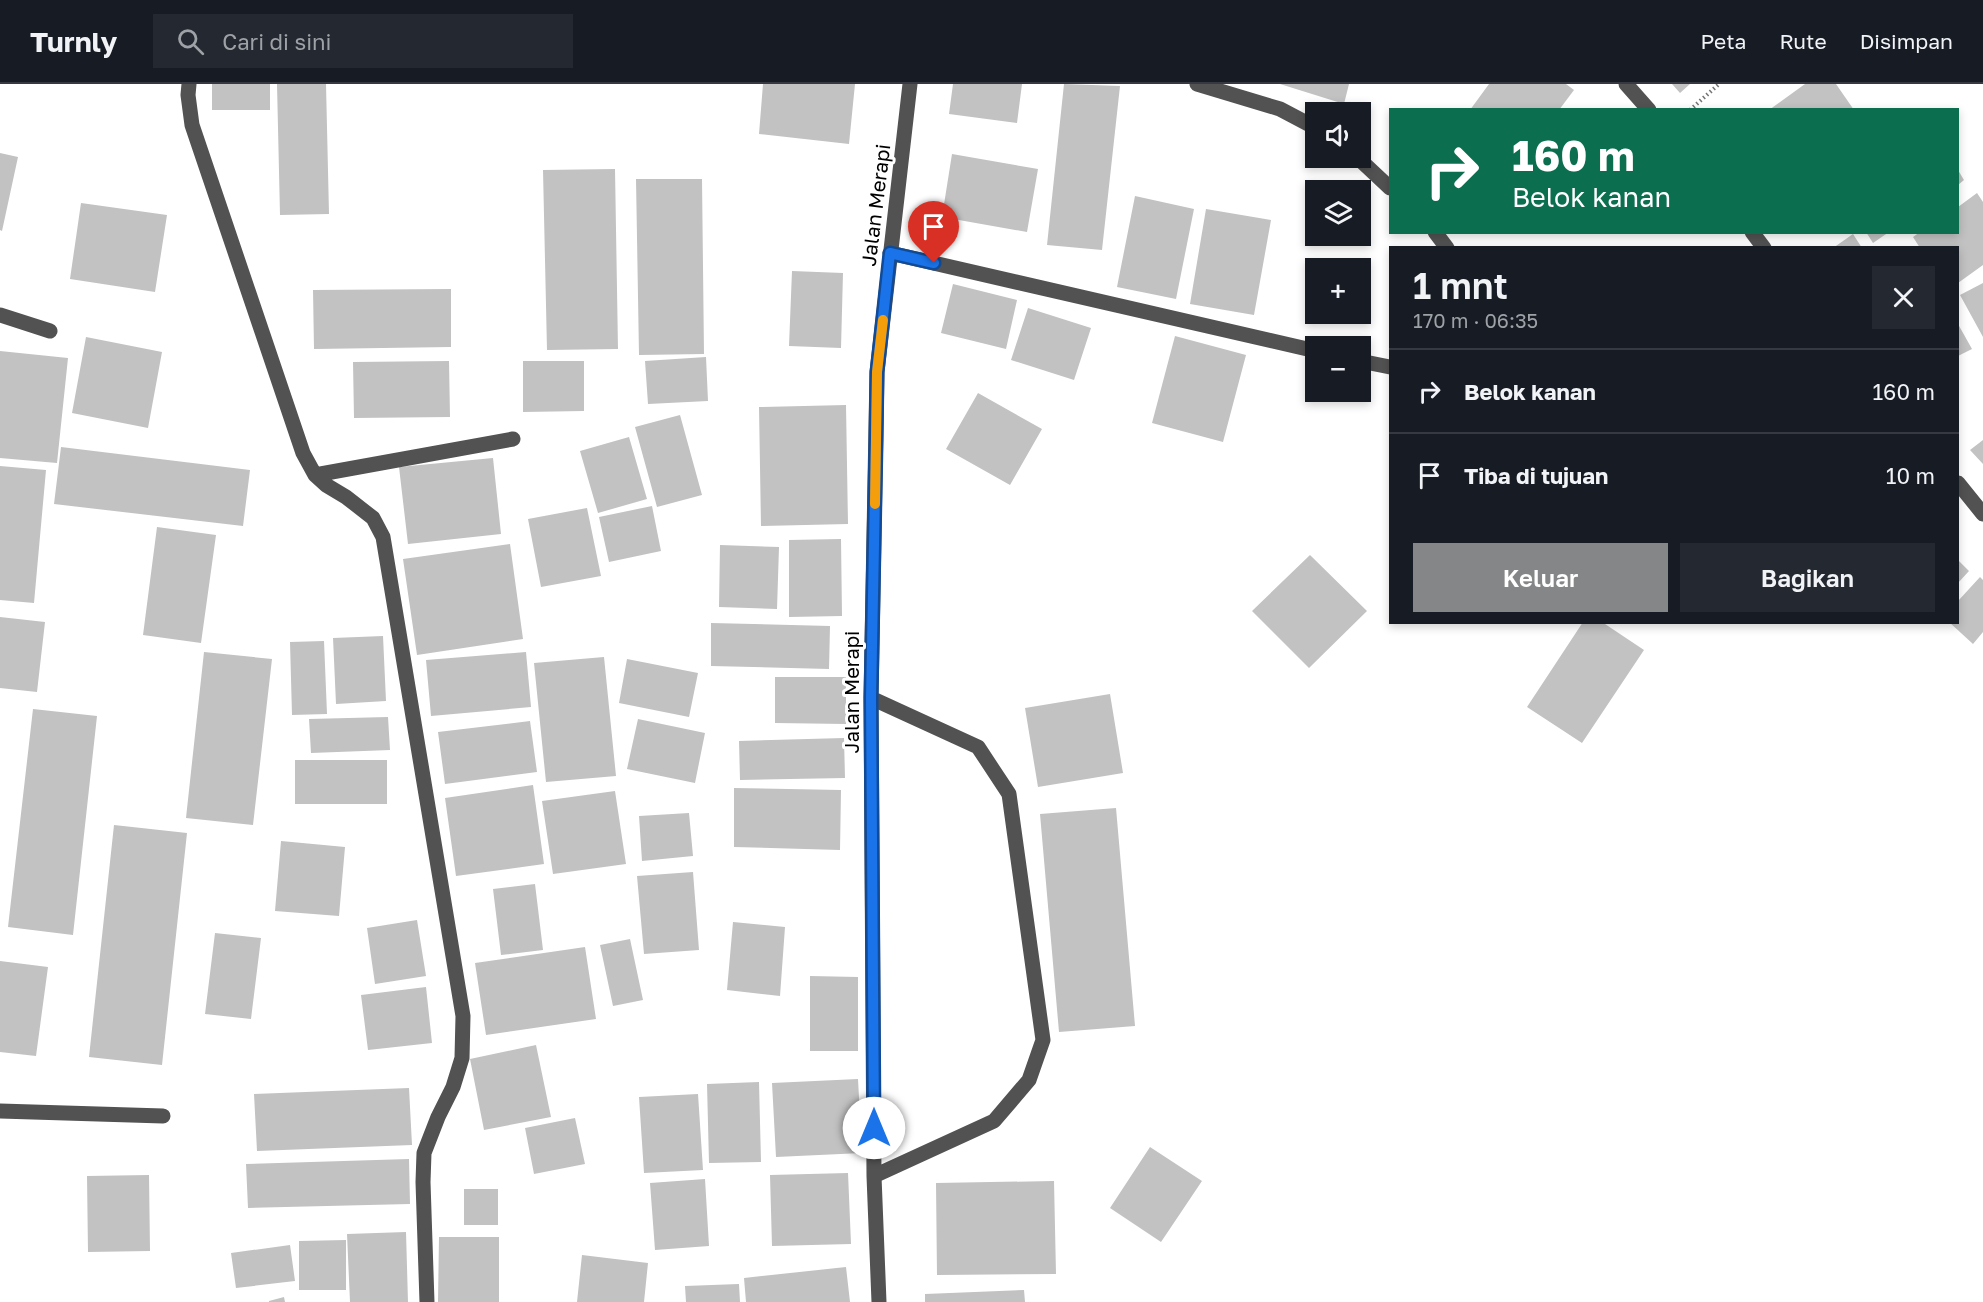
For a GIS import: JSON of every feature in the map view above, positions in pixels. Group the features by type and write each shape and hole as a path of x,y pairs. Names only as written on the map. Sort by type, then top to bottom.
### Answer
{"street":[{"path":"189,84 188,95 192,125 303,453 315,475 326,486 346,496 373,518 383,537 463,1016 462,1058 453,1087 424,1153 427,1302"},
{"name":"Jalan Merapi","path":"879,1302 874,1176 871,698 877,372 910,84"},
{"path":"1197,84 1280,109 1305,122"},
{"path":"1626,84 1647,108"},
{"path":"1369,168 1389,187"},
{"path":"890,253 1305,348"},
{"path":"0,315 50,331"},
{"path":"1371,363 1389,367"},
{"path":"315,475 513,439"},
{"path":"1959,484 1983,514"},
{"path":"871,698 978,747 1009,795 1043,1040 1029,1080 994,1121 874,1176"},
{"path":"0,1111 163,1116"}],"path":[{"path":"1692,108 1719,84"}],"building":[{"path":"212,84 270,84 270,110 212,110"},
{"path":"277,84 326,84 329,214 280,215"},
{"path":"763,84 855,84 849,144 759,134"},
{"path":"953,84 1022,84 1017,123 949,114"},
{"path":"1064,84 1120,86 1102,250 1047,245"},
{"path":"1280,84 1349,84 1344,102 1338,102"},
{"path":"1489,84 1566,84 1574,90 1560,108 1471,108"},
{"path":"1672,84 1690,84 1680,93"},
{"path":"1805,84 1836,84 1853,108 1772,108"},
{"path":"0,153 18,157 2,231 0,230"},
{"path":"952,154 1038,169 1027,232 942,217"},
{"path":"615,169 618,349 547,350 543,170"},
{"path":"1959,172 1964,180 1959,184"},
{"path":"636,179 702,179 704,354 639,355"},
{"path":"1977,193 1983,202 1983,265 1959,282 1959,246 1919,246 1913,237 1917,234 1959,234 1959,206"},
{"path":"1135,196 1194,209 1176,299 1117,287"},
{"path":"81,203 167,215 155,292 70,279"},
{"path":"1206,209 1271,220 1254,315 1190,304"},
{"path":"1853,234 1861,246 1836,246"},
{"path":"1867,234 1886,234 1873,243"},
{"path":"792,271 843,273 841,348 789,346"},
{"path":"1983,283 1983,337 1960,295"},
{"path":"953,284 1017,300 1006,349 941,333"},
{"path":"451,289 451,347 314,349 313,290"},
{"path":"1028,308 1091,328 1074,380 1011,360"},
{"path":"1959,326 1972,349 1959,356"},
{"path":"1175,336 1246,355 1223,442 1152,423"},
{"path":"86,337 162,352 148,428 72,413"},
{"path":"0,351 68,358 57,463 0,458"},
{"path":"706,357 708,401 648,404 645,361"},
{"path":"449,361 450,417 354,418 353,362"},
{"path":"523,361 584,361 584,411 523,412"},
{"path":"978,393 1042,429 1010,485 946,449"},
{"path":"846,405 848,524 761,526 759,407"},
{"path":"680,415 702,495 657,507 635,427"},
{"path":"629,437 647,499 598,513 580,451"},
{"path":"1983,440 1983,464 1970,450"},
{"path":"61,447 250,470 243,526 54,504"},
{"path":"493,458 501,534 408,544 399,467"},
{"path":"0,466 46,470 34,603 0,600"},
{"path":"652,506 661,551 609,562 599,517"},
{"path":"587,508 601,576 541,587 528,519"},
{"path":"157,527 216,535 201,643 143,635"},
{"path":"841,539 842,616 789,617 789,540"},
{"path":"510,544 523,639 417,655 403,559"},
{"path":"720,545 779,547 777,609 719,607"},
{"path":"1310,555 1367,611 1309,668 1252,611"},
{"path":"1959,561 1969,571 1959,582"},
{"path":"1980,577 1983,580 1983,632 1973,644 1951,624 1959,624 1959,600"},
{"path":"0,617 45,622 37,692 0,688"},
{"path":"711,623 830,626 829,669 711,666"},
{"path":"1582,624 1605,624 1644,650 1582,743 1527,707"},
{"path":"383,636 386,701 336,704 333,638"},
{"path":"324,641 327,714 292,715 290,642"},
{"path":"204,652 272,659 253,825 186,818"},
{"path":"526,652 531,707 431,716 426,660"},
{"path":"604,657 616,776 546,782 534,663"},
{"path":"627,659 698,673 689,717 619,703"},
{"path":"775,677 846,677 846,724 775,723"},
{"path":"1110,694 1123,773 1038,787 1025,708"},
{"path":"33,709 97,716 73,935 8,927"},
{"path":"388,717 390,750 311,753 309,719"},
{"path":"638,719 705,733 695,783 627,769"},
{"path":"530,721 537,772 445,784 438,732"},
{"path":"844,738 845,778 740,780 739,741"},
{"path":"295,760 387,760 387,804 295,804"},
{"path":"533,785 544,864 456,876 445,798"},
{"path":"734,788 841,790 840,850 734,847"},
{"path":"615,791 626,864 553,874 542,801"},
{"path":"1116,808 1135,1026 1059,1032 1040,814"},
{"path":"689,813 693,856 642,861 639,816"},
{"path":"114,825 187,833 162,1065 89,1057"},
{"path":"281,841 345,847 339,916 275,911"},
{"path":"693,872 699,950 644,954 637,876"},
{"path":"535,884 543,950 501,955 493,889"},
{"path":"417,920 426,976 375,984 367,928"},
{"path":"733,922 785,927 780,996 727,990"},
{"path":"215,933 261,938 251,1019 205,1014"},
{"path":"630,939 643,1000 613,1006 600,945"},
{"path":"585,947 596,1019 486,1035 475,963"},
{"path":"0,961 48,967 36,1056 0,1052"},
{"path":"810,976 858,977 858,1051 810,1051"},
{"path":"426,987 432,1043 368,1050 361,995"},
{"path":"536,1045 551,1117 484,1130 470,1059"},
{"path":"858,1079 862,1153 776,1157 772,1083"},
{"path":"759,1082 761,1162 709,1163 707,1084"},
{"path":"409,1088 412,1145 257,1151 254,1094"},
{"path":"698,1094 703,1170 644,1173 639,1097"},
{"path":"575,1118 585,1164 534,1174 525,1128"},
{"path":"1150,1147 1202,1181 1161,1242 1110,1208"},
{"path":"409,1159 410,1204 248,1208 246,1164"},
{"path":"848,1173 851,1244 772,1246 770,1175"},
{"path":"149,1175 150,1251 88,1252 87,1176"},
{"path":"705,1179 709,1246 655,1250 650,1183"},
{"path":"1054,1181 1056,1274 937,1275 936,1183"},
{"path":"464,1189 498,1189 498,1225 464,1225"},
{"path":"406,1232 408,1302 350,1302 347,1234"},
{"path":"439,1237 499,1237 499,1302 438,1302"},
{"path":"346,1240 346,1290 299,1290 299,1241"},
{"path":"290,1245 295,1281 236,1288 231,1253"},
{"path":"582,1255 648,1263 644,1302 577,1302"},
{"path":"846,1267 850,1302 746,1302 744,1278"},
{"path":"739,1284 740,1302 686,1302 685,1286"},
{"path":"1024,1290 1025,1302 925,1302 925,1294"},
{"path":"284,1297 285,1302 269,1302 269,1301"}],"slow traffic":[{"path":"875,504 877,372 883,320"}],"route":[{"path":"874,1128 871,698 877,372 890,253 934,263"}]}
